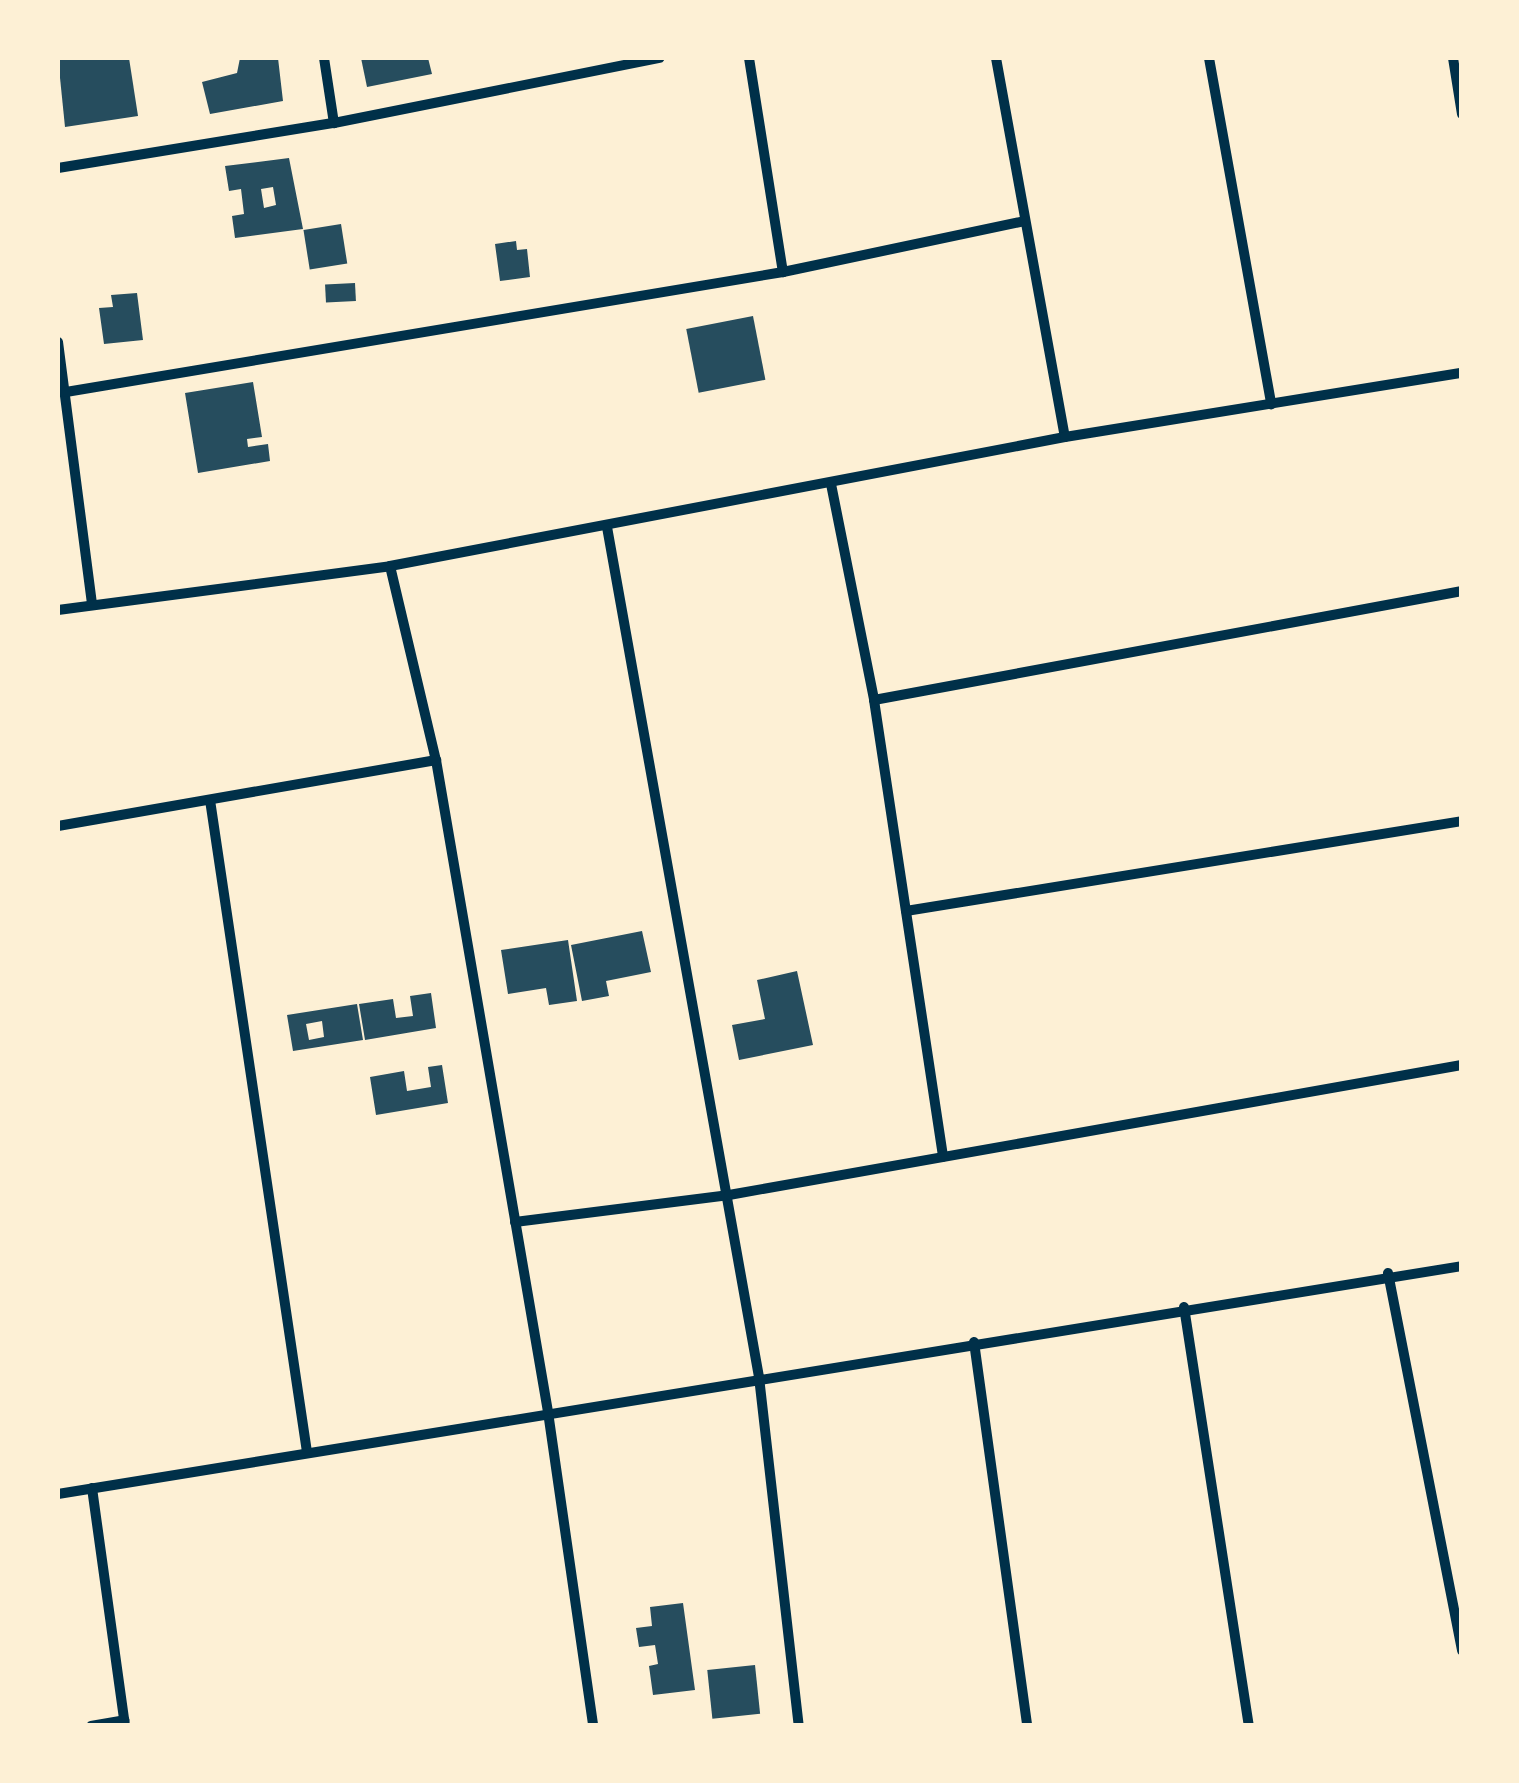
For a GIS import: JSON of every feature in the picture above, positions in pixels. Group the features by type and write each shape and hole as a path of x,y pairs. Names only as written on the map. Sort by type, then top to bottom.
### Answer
{"street":[{"path":"324,58 334,123"},
{"path":"58,168 334,123 660,58"},
{"path":"749,58 784,272"},
{"path":"996,58 1065,437"},
{"path":"1209,58 1271,404"},
{"path":"1452,58 1462,114"},
{"path":"66,392 784,272 1025,221"},
{"path":"58,342 92,606"},
{"path":"58,610 390,566 1065,437 1462,373"},
{"path":"831,484 874,700 943,1157"},
{"path":"607,526 759,1377 799,1726"},
{"path":"390,566 436,760 548,1412 592,1726"},
{"path":"874,700 1462,591"},
{"path":"58,826 436,760"},
{"path":"210,800 307,1452"},
{"path":"906,911 1462,821"},
{"path":"515,1222 729,1195 1462,1065"},
{"path":"58,1494 1388,1273 1462,1266"},
{"path":"1388,1273 1462,1651"},
{"path":"1184,1307 1249,1726"},
{"path":"974,1342 1027,1726"},
{"path":"91,1726 124,1723 92,1488"}],"building":[{"path":"58,58 129,58 138,116 65,127"},
{"path":"240,58 278,58 283,101 210,114 202,82 237,73"},
{"path":"361,58 428,58 432,74 367,87"},
{"path":"289,158 303,229 235,238 232,216 244,214 241,189 229,191 225,166","holes":["273,187 276,205 264,208 261,189"]},
{"path":"341,224 347,264 310,269 303,230"},
{"path":"516,241 517,250 527,249 530,277 500,281 495,244"},
{"path":"355,283 356,301 326,303 325,285"},
{"path":"137,293 143,340 104,344 99,308 113,307 111,295"},
{"path":"753,316 765,380 699,393 686,329"},
{"path":"253,382 262,437 247,439 248,447 268,444 270,461 198,473 185,393"},
{"path":"642,931 651,972 606,981 609,996 582,1001 571,945"},
{"path":"568,940 577,1001 549,1005 546,988 508,994 501,950"},
{"path":"797,971 813,1045 739,1060 732,1025 765,1019 757,980"},
{"path":"431,993 436,1028 365,1040 359,1004 393,999 396,1018 413,1016 410,996"},
{"path":"357,1004 363,1040 293,1051 287,1015","holes":["322,1021 324,1037 309,1040 306,1024"]},
{"path":"442,1065 448,1103 376,1115 370,1077 404,1071 407,1091 431,1087 428,1067"},
{"path":"683,1603 695,1690 653,1695 649,1666 658,1664 655,1645 639,1647 636,1628 652,1626 650,1607"},
{"path":"755,1665 760,1714 712,1719 707,1670"}]}
